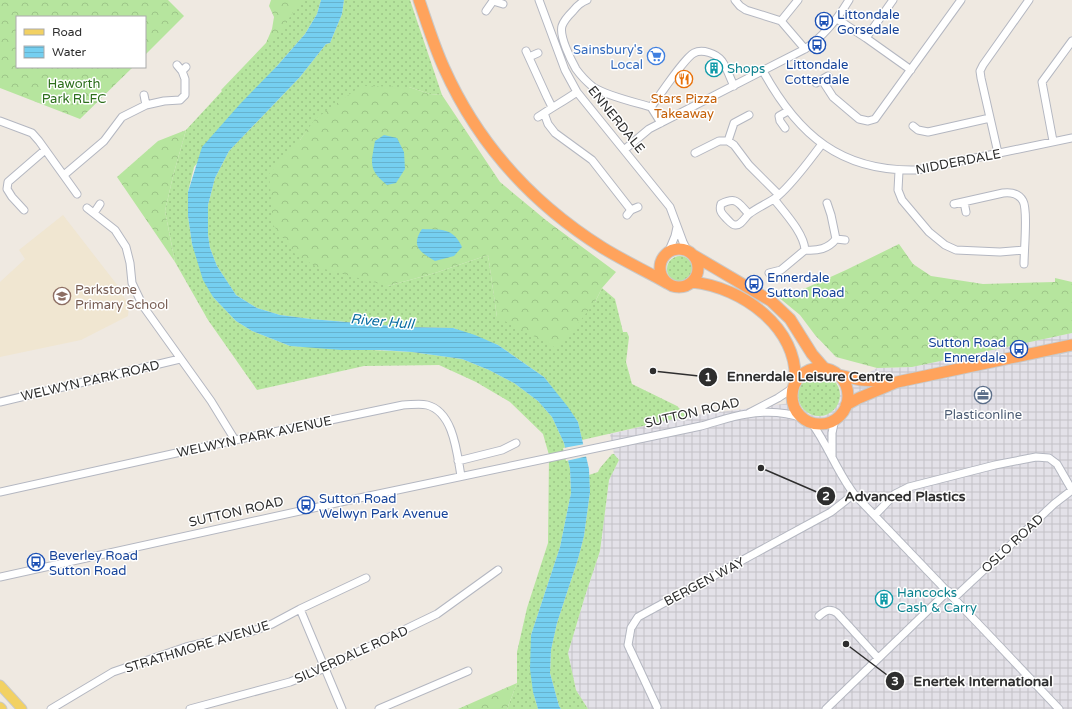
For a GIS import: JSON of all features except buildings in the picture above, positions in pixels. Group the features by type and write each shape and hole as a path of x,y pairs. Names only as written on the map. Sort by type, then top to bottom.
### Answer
{"highway":[{"path":"419,0 438,52 451,82 476,127 499,158 524,186 550,210 599,245 672,286 680,287 688,285 692,282 698,272 698,266 690,254"},
{"path":"632,263 644,264 656,262 678,250 690,254 755,290 776,305 790,319 812,354 825,369"},
{"path":"666,256 661,263 661,274 667,283"},
{"path":"692,282 716,287 735,295 767,316 779,329 794,360 793,404 797,412 807,420 823,423 835,419 842,413 846,405 848,397 847,389 844,382 832,371 816,368 808,370 801,375 794,385"},
{"path":"846,405 897,382 1072,345"},
{"path":"839,376 860,380 897,382"}],"main road":[{"path":"0,685 22,709"}],"street":[{"path":"486,11 493,0 503,4"},
{"name":"ENNERDALE","path":"539,0 565,70 577,92 670,207 683,242 690,254"},
{"path":"735,0 746,10 781,21 805,49"},
{"path":"781,21 798,0"},
{"path":"624,150 649,129 805,49 818,40 836,19 849,0"},
{"path":"866,38 893,0"},
{"path":"822,80 833,97 859,119 868,121 875,118 961,0"},
{"path":"998,153 980,72 983,65 1029,0"},
{"path":"583,1 564,20 562,27 563,36 577,70 584,79 603,92 651,107 661,123"},
{"path":"836,19 911,70"},
{"path":"1053,141 1042,82 1072,41"},
{"path":"651,107 685,61 694,53 704,51 718,56 734,86"},
{"path":"538,53 528,54 552,106"},
{"path":"64,175 83,156 104,141 122,117 146,105 164,101 180,100 185,95 185,79 184,69 177,65"},
{"name":"NIDDERDALE","path":"763,71 788,111 800,125 822,144 849,159 879,169 899,171 917,170 1072,138"},
{"path":"577,92 563,102 552,106 541,115 555,134 592,160 632,211"},
{"path":"144,95 146,105"},
{"path":"784,128 780,122 779,116 788,111"},
{"path":"728,141 734,122 749,115"},
{"path":"913,126 918,130 928,132 990,118"},
{"path":"0,121 32,133 77,194"},
{"path":"695,153 719,141 728,141 734,145 777,197 798,232 804,244 805,250"},
{"path":"749,214 777,197 794,179 822,144"},
{"path":"24,210 7,189 8,182 45,150"},
{"path":"899,171 898,190 902,200 929,232 945,245 956,250 1000,252 1024,250"},
{"path":"954,204 1009,192 1019,196 1025,207 1024,264"},
{"path":"964,202 966,212"},
{"path":"827,203 836,239"},
{"path":"94,213 100,204"},
{"path":"87,208 115,230 126,247 130,263 132,283 143,306 211,401 235,440"},
{"path":"666,256 675,236 677,225"},
{"path":"769,273 781,270 805,250 818,251 831,245 836,239"},
{"path":"836,239 845,240"},
{"name":"WELWYN PARK ROAD","path":"0,402 180,359"},
{"path":"747,414 778,398 794,385"},
{"name":"WELWYN PARK AVENUE","path":"0,492 235,440 403,405 416,404 428,405 444,416 451,428 461,476"},
{"name":"SUTTON ROAD","path":"0,577 461,476 701,426 747,414 793,415 807,420"},
{"path":"832,458 832,438 835,419"},
{"path":"807,420 854,494 948,591 1058,709"},
{"path":"458,461 502,450 516,443"},
{"path":"875,515 895,494 909,487 995,465 1036,457 1049,458 1056,464 1072,490"},
{"name":"OSLO ROAD","path":"954,598 1054,504 1072,490"},
{"name":"BERGEN WAY","path":"657,707 628,645 631,628 638,617 831,512 854,494"},
{"name":"SILVERDALE ROAD","path":"190,709 290,682 325,668 437,614 498,570"},
{"name":"STRATHMORE AVENUE","path":"51,709 113,672 186,647 253,631 272,624 366,578"},
{"path":"826,709 948,591"},
{"path":"300,609 342,709"},
{"path":"819,616 826,610 832,610 838,613 878,658"},
{"path":"379,709 468,671"}],"shaded area":[{"name":"Parkstone Primary School","path":"63,215 118,286 129,306 128,316 81,340 0,357 0,282 25,259 19,250"},
{"path":"1072,333 1072,709 588,709 576,690 568,653 600,551 609,480 619,460 614,454 610,434 687,416 799,402 802,408 812,415 840,394 839,390 877,368 912,367"}],"green space":[{"name":"Haworth Park RLFC","path":"0,0 168,0 184,16 146,54 146,16 16,16 16,68 132,68 80,119 0,88"},
{"path":"271,0 301,0 278,35 223,92 221,90 266,43 272,29 274,17 269,6"},
{"path":"292,0 321,0 317,14 305,34 194,167 188,192 188,216 192,244 213,297 236,321 252,331 290,346 412,352 462,359 489,370 514,383 538,401 552,417 564,443 570,469 571,493 560,547 531,635 533,692 538,709 507,709 517,683 517,652 527,608 548,543 549,455 543,434 510,402 476,382 439,365 364,366 257,390 208,320 175,262 165,211 186,130 272,37"},
{"path":"344,0 410,0 442,95 430,94 409,87 316,119 300,140 388,286 435,273 488,255 497,317 595,302 602,288 615,299 623,332 627,332 629,337 626,362 632,384 677,406 687,416 582,440 578,422 544,377 498,345 453,328 404,327 280,315 257,308 236,295 217,266 210,248 208,235 208,205 215,178 229,151 300,77 326,44 330,43 342,14"},
{"path":"361,86 409,87 430,94 442,95 500,182 547,221 616,272 602,288 595,302 558,349 497,317 488,255 435,273 388,286 317,267 295,254 273,225 269,174 300,140 315,119"},
{"path":"186,130 165,211 175,262 117,177 158,141"},
{"path":"899,244 913,264 931,276 983,284 1055,282 1055,278 1072,282 1072,333 912,367 877,368 836,357 815,335 800,315 777,296 806,288"},
{"path":"680,256 689,260 693,269 689,278 680,282 671,278 667,269 671,260"},
{"path":"819,374 834,380 840,395 834,410 819,416 804,410 798,395 804,380"},
{"path":"612,454 614,454 619,460 609,480 600,551 568,653 576,690 588,709 561,709 550,673 551,650 557,623 584,536 590,492 589,475 598,472"},
{"path":"517,683 507,709 458,709"}],"water":[{"path":"321,0 344,0 342,14 330,43 326,44 300,77 229,151 215,178 208,205 208,235 210,248 217,266 236,295 257,308 280,315 311,319 404,327 453,328 475,335 498,345 544,377 568,407 578,422 589,469 590,492 584,536 557,623 551,650 550,673 561,709 538,709 533,692 530,669 531,635 560,547 571,493 570,469 564,443 552,417 538,401 514,383 489,370 462,359 412,352 341,350 290,346 252,331 236,321 213,297 203,280 192,244 188,216 188,192 202,147 305,34 317,14"},
{"path":"384,135 397,138 404,152 405,169 396,183 387,185 377,175 372,166 375,141"},
{"path":"422,229 446,231 455,236 462,247 454,256 435,261 425,255 417,245 417,240"}],"pier":[{"path":"585,444 588,456 566,461 563,448"}],"place":[{"name":"Littondale Gorsedale","path":"824,21"},
{"name":"Littondale Cotterdale","path":"817,45"},
{"name":"Sainsbury's Local","path":"656,56"},
{"name":"Shops","path":"714,68"},
{"name":"Stars Pizza Takeaway","path":"684,79"},
{"name":"Ennerdale Sutton Road","path":"754,284"},
{"name":"Parkstone Primary School","path":"62,296"},
{"name":"Sutton Road Ennerdale","path":"1019,349"},
{"name":"Ennerdale Leisure Centre","path":"653,371"},
{"name":"Plasticonline","path":"983,395"},
{"name":"Advanced Plastics","path":"761,468"},
{"name":"Sutton Road Welwyn Park Avenue","path":"306,505"},
{"name":"Beverley Road Sutton Road","path":"36,562"},
{"name":"Hancocks Cash & Carry","path":"884,599"},
{"name":"Enertek International","path":"846,644"}],"water label":[{"name":"River Hull","path":"382,321"}]}
